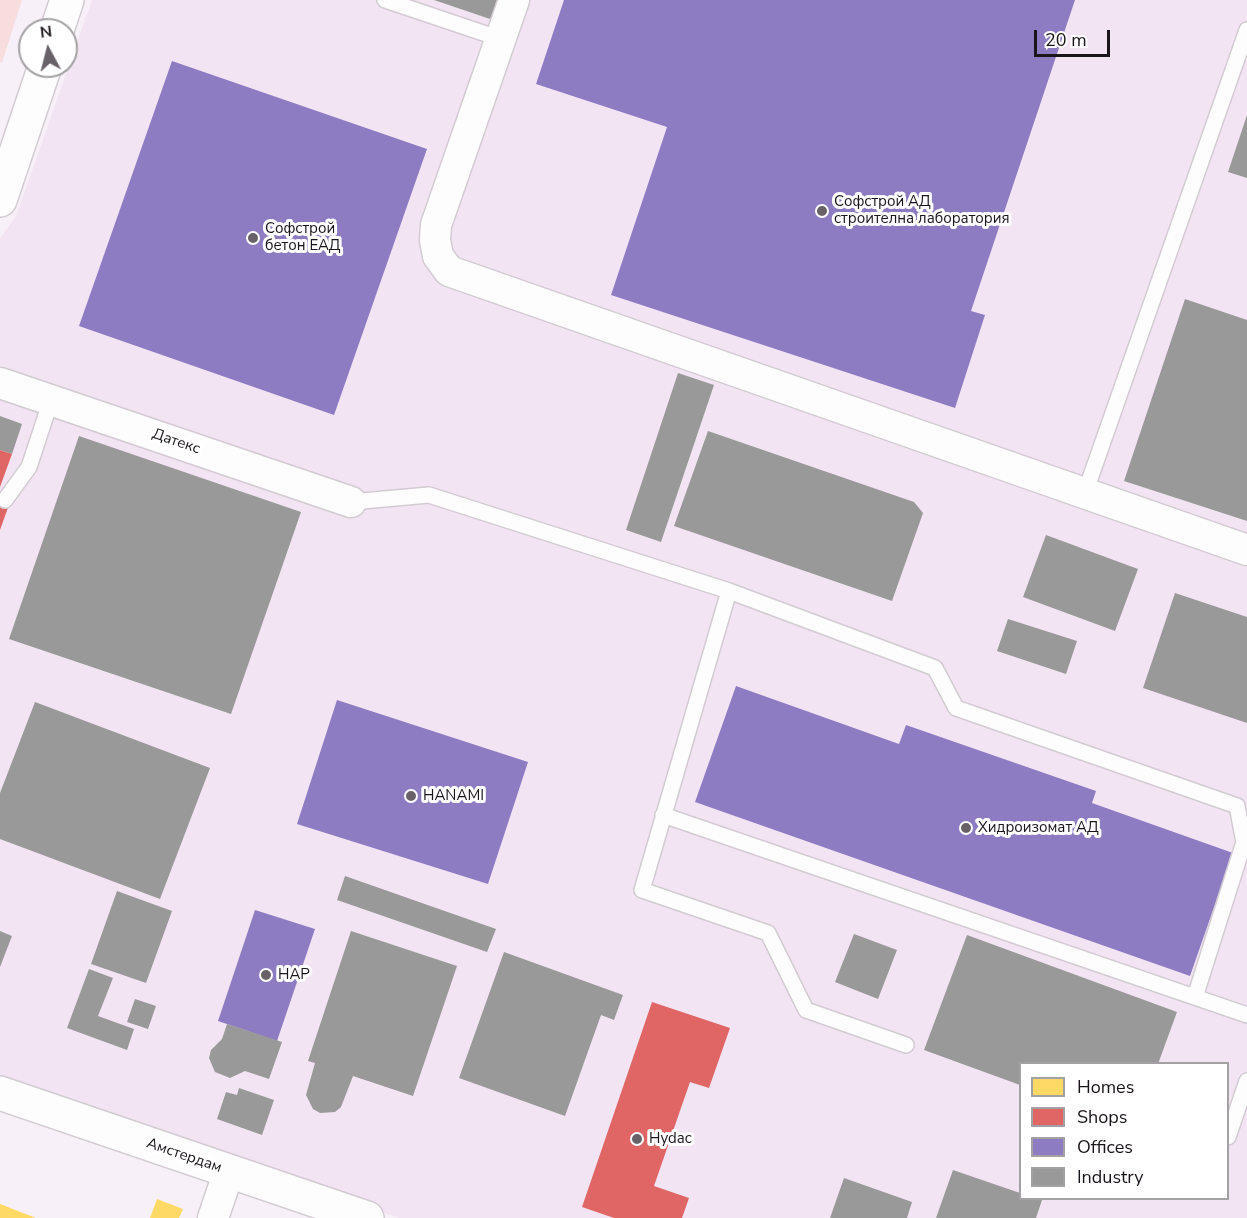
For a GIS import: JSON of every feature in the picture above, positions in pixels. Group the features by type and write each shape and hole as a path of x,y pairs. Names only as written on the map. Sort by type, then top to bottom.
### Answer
{"street":[{"path":"61,18 68,0"},
{"path":"514,0 436,225 435,240 438,256 449,271 1247,550"},
{"path":"0,200 41,78"},
{"name":"Датекс","path":"0,383 351,502"},
{"name":"Амстердам","path":"0,1093 367,1218"},
{"path":"213,1218 229,1171"}],"lane":[{"path":"386,0 501,39"},
{"path":"1085,493 1247,30"},
{"path":"5,500 29,467 51,400"},
{"path":"351,502 429,495 729,591 935,668 957,708 1237,806 1244,842 1195,997"},
{"path":"729,591 642,890 768,933 806,1011 906,1045"},
{"path":"663,815 1247,1015"},
{"path":"1229,1131 1247,1081"}],"shaded area":[{"path":"0,0 22,0 2,63 0,62"},
{"path":"92,0 1247,0 1247,1218 399,1218 0,1081 0,238 16,216 65,78 78,78 78,40"}],"building: Homes":[{"path":"157,1199 183,1209 179,1218 150,1218"},
{"path":"0,1204 36,1218 0,1218"}],"building: Shops":[{"path":"0,450 12,454 0,487"},
{"path":"0,498 10,502 0,530"},
{"path":"652,1002 730,1028 709,1088 690,1082 654,1186 689,1198 682,1218 614,1218 582,1207"}],"building: Offices":[{"name":"Софстрой АД строителна лаборатория","path":"564,0 1075,0 971,311 985,315 955,408 611,295 667,127 536,84"},
{"name":"Софстрой бетон ЕАД","path":"172,61 427,149 334,415 79,326"},
{"name":"Хидроизомат АД","path":"736,686 899,744 906,725 1096,791 1092,803 1233,853 1190,976 695,802"},
{"path":"337,700 528,762 488,884 297,824"},
{"name":"НАР","path":"255,910 315,929 277,1041 218,1021"}],"building: Industry":[{"path":"434,0 499,0 493,20"},
{"path":"1247,115 1247,178 1228,172"},
{"path":"1185,299 1247,320 1247,521 1124,481"},
{"path":"678,373 714,385 661,542 626,530"},
{"path":"0,416 22,424 12,454 0,450"},
{"path":"708,431 914,502 923,513 892,601 674,526"},
{"path":"79,436 301,512 231,714 9,639"},
{"path":"1046,535 1138,569 1115,631 1023,597"},
{"path":"1175,593 1247,617 1247,723 1143,688"},
{"path":"1008,619 1077,641 1066,674 997,651"},
{"path":"35,702 210,768 160,899 0,839 0,793"},
{"path":"345,876 496,929 487,952 337,900"},
{"path":"117,891 172,911 146,983 91,964"},
{"path":"0,931 12,936 0,967"},
{"path":"351,931 457,966 413,1096 353,1076 341,1107 335,1112 320,1113 313,1109 306,1095 315,1063 308,1061"},
{"path":"854,934 897,950 878,999 835,982"},
{"path":"967,935 1177,1012 1159,1062 1019,1062 1019,1085 924,1050"},
{"path":"504,952 623,995 614,1020 601,1015 565,1116 459,1078"},
{"path":"89,969 113,978 98,1016 134,1029 127,1050 67,1028"},
{"path":"135,999 156,1006 148,1029 127,1022"},
{"path":"227,1024 282,1042 269,1079 245,1071 230,1078 215,1072 209,1058 211,1050 222,1039"},
{"path":"239,1088 274,1100 262,1135 217,1119 226,1092 237,1095"},
{"path":"953,1170 1019,1193 1019,1200 1042,1200 1036,1218 936,1218"},
{"path":"844,1178 912,1202 907,1218 830,1218"}],"place":[{"name":"Софстрой АД строителна лаборатория","path":"822,211"},
{"name":"Софстрой бетон ЕАД","path":"253,238"},
{"name":"HANAMI","path":"411,796"},
{"name":"Хидроизомат АД","path":"966,828"},
{"name":"НАР","path":"266,975"},
{"name":"Hydac","path":"637,1139"}]}
